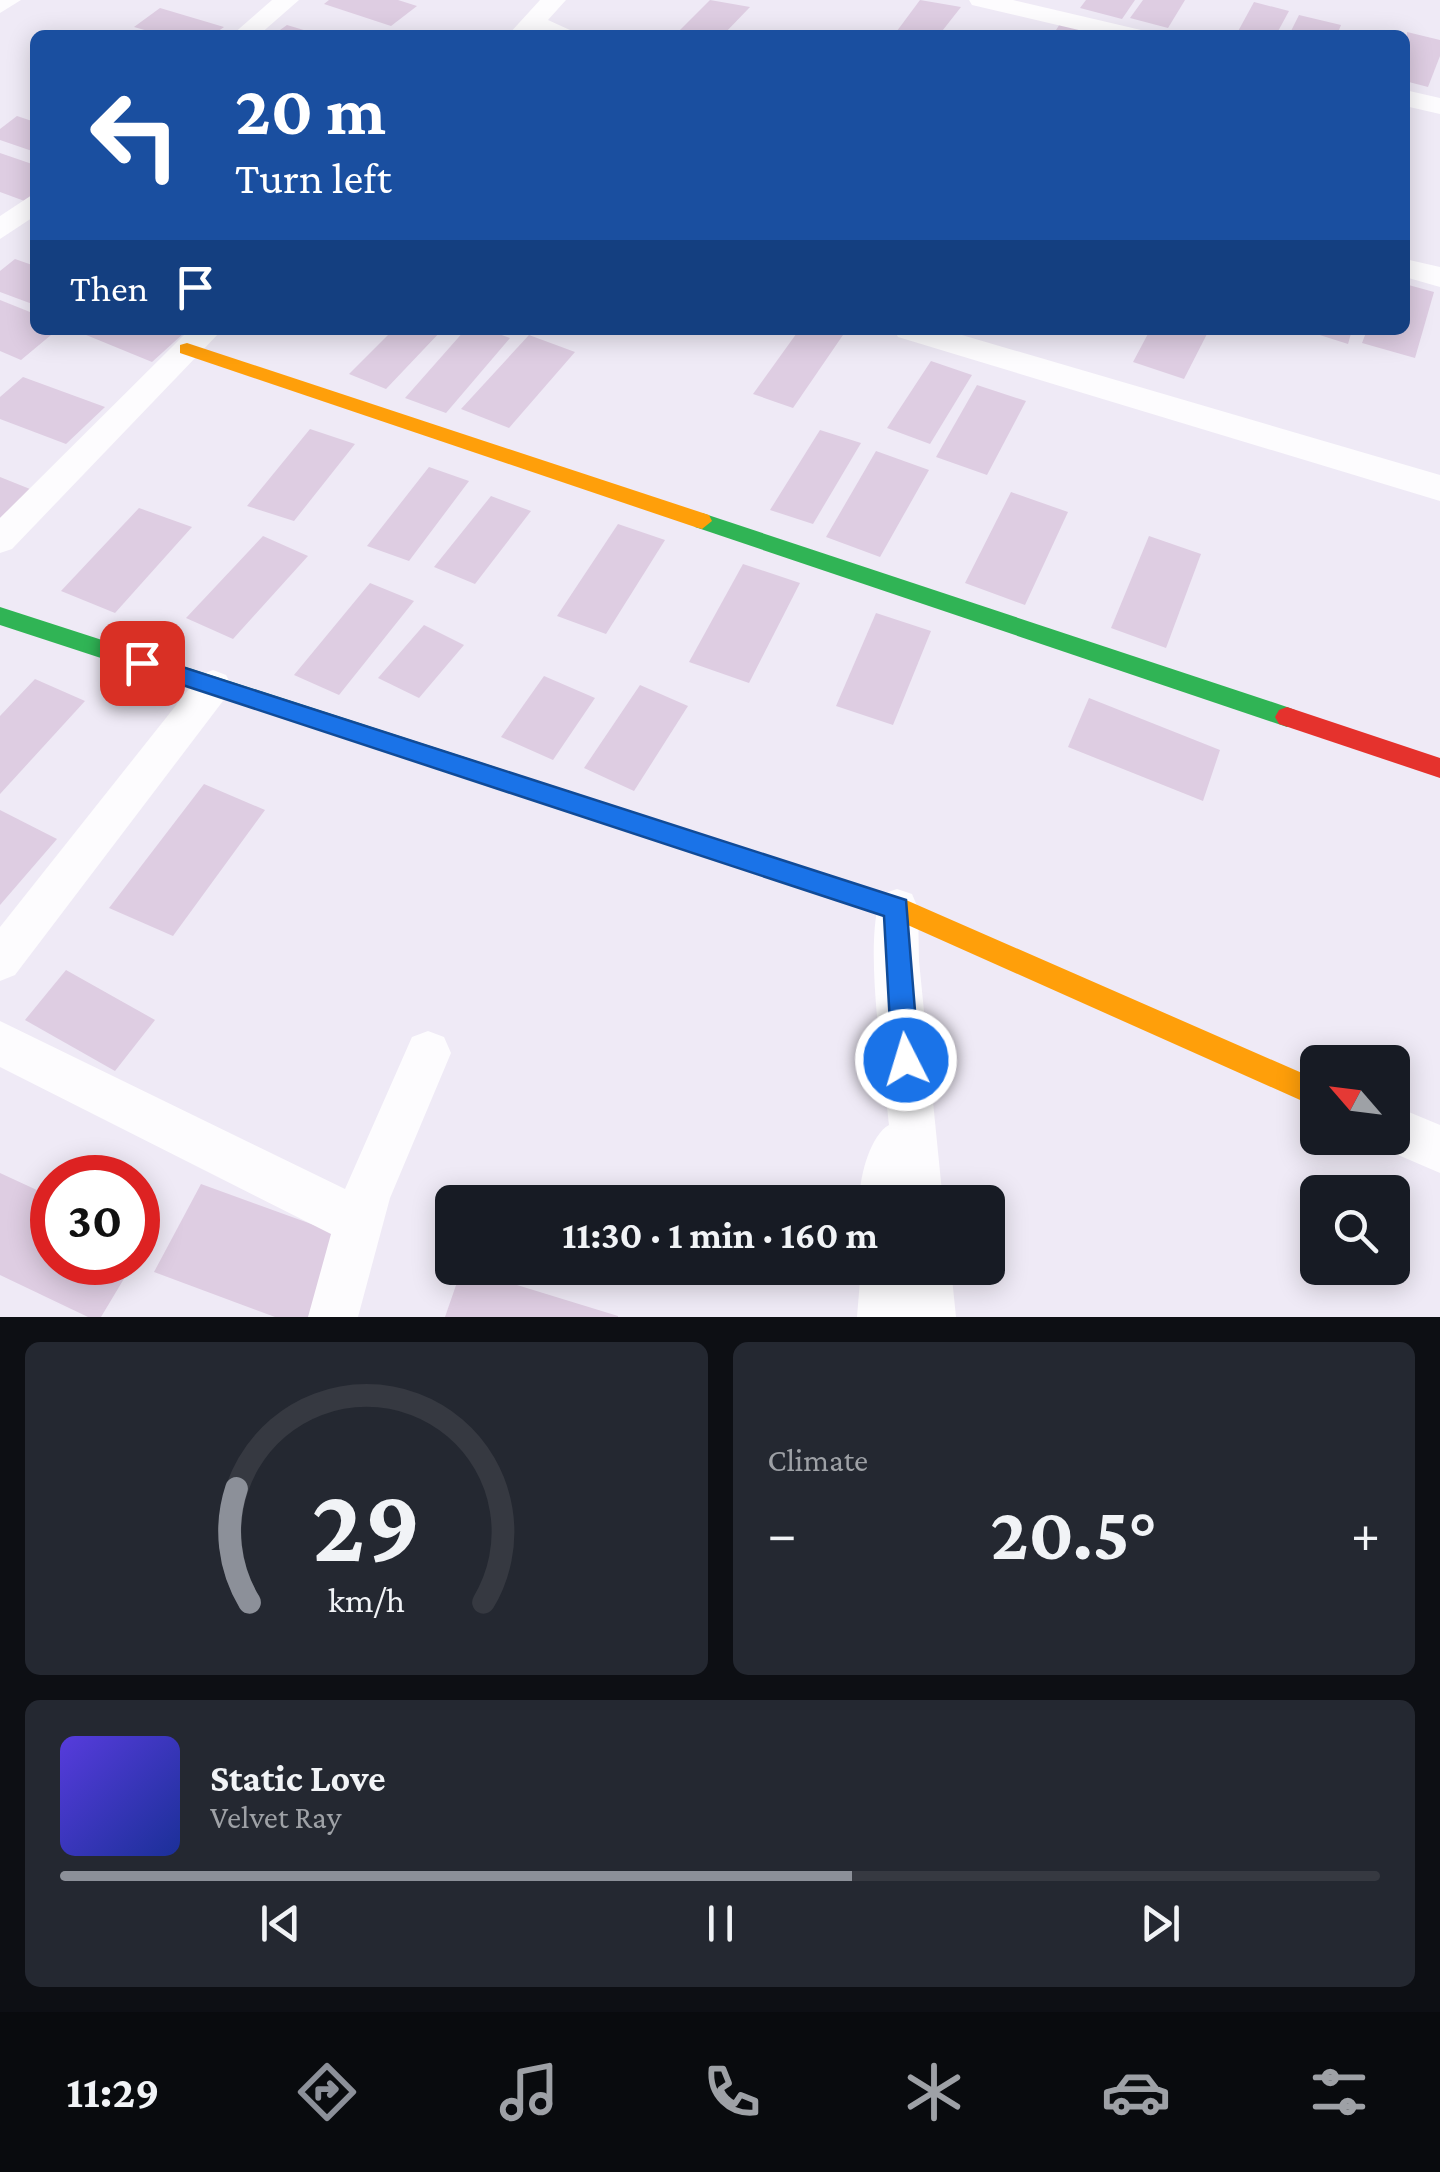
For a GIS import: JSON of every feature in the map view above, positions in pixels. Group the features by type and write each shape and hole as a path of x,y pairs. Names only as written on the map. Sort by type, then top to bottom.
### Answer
{"street":[{"path":"0,6 9,0"},
{"path":"250,30 287,0"},
{"path":"526,29 554,0"},
{"path":"981,0 1110,30"},
{"path":"1410,99 1440,106"},
{"path":"0,230 30,206"},
{"path":"1410,269 1440,278"},
{"path":"926,335 1440,488"},
{"path":"0,540 197,339 1440,768"},
{"path":"0,616 897,908 1300,1086"},
{"path":"0,961 213,686"},
{"path":"897,908 917,1185"},
{"path":"0,1043 360,1222"},
{"path":"333,1317 360,1222 428,1053"},
{"path":"1410,1136 1440,1149"},
{"path":"884,1185 897,1146 913,1137"},
{"path":"882,1317 885,1285"},
{"path":"927,1285 930,1317"}],"building":[{"path":"329,0 398,0 417,6 391,26 324,4"},
{"path":"710,0 750,7 728,30 680,30"},
{"path":"920,0 961,7 943,30 898,30"},
{"path":"1086,0 1135,0 1122,19 1080,8"},
{"path":"1143,0 1185,0 1168,28 1130,18"},
{"path":"1254,2 1289,11 1279,30 1239,30"},
{"path":"160,8 224,27 144,30 134,27"},
{"path":"1299,15 1341,25 1339,30 1292,30"},
{"path":"1061,22 1094,30 1056,30"},
{"path":"1410,33 1440,40 1440,56 1428,87 1410,82"},
{"path":"17,116 30,120 30,150 0,140 0,129"},
{"path":"0,153 30,163 30,203 0,192"},
{"path":"15,259 30,264 30,303 0,292 0,271"},
{"path":"1410,285 1434,292 1415,358 1362,343 1365,335 1410,335"},
{"path":"0,300 30,312 30,335 51,335 21,360 0,351"},
{"path":"86,335 182,335 152,362"},
{"path":"388,335 437,335 386,389 349,374"},
{"path":"461,335 510,338 446,413 405,398"},
{"path":"529,335 575,352 509,428 461,409"},
{"path":"795,335 843,335 793,408 753,394"},
{"path":"1147,335 1206,335 1184,379 1133,362"},
{"path":"1320,335 1351,335 1348,344"},
{"path":"931,361 972,375 930,444 887,428"},
{"path":"23,377 105,407 66,444 0,419 0,397"},
{"path":"977,385 1026,401 987,475 936,457"},
{"path":"310,429 355,444 294,521 247,506"},
{"path":"820,430 861,443 813,524 770,510"},
{"path":"876,451 929,470 880,557 826,537"},
{"path":"429,467 469,481 409,561 367,546"},
{"path":"0,477 30,489 0,518"},
{"path":"1011,492 1068,512 1025,605 965,583"},
{"path":"491,496 531,511 475,584 434,567"},
{"path":"139,508 192,527 115,613 61,591"},
{"path":"618,524 665,540 606,634 557,616"},
{"path":"263,536 308,556 233,639 186,618"},
{"path":"1149,536 1201,554 1166,648 1111,628"},
{"path":"743,564 800,583 749,683 689,662"},
{"path":"370,583 414,601 339,695 294,675"},
{"path":"876,613 931,631 893,725 836,706"},
{"path":"424,625 464,645 419,698 378,678"},
{"path":"544,676 595,698 553,760 501,737"},
{"path":"35,679 85,701 0,794 0,716"},
{"path":"640,685 688,706 634,791 584,768"},
{"path":"1089,698 1220,750 1203,801 1068,747"},
{"path":"204,784 265,810 173,936 109,908"},
{"path":"0,810 57,839 0,905"},
{"path":"66,970 155,1020 115,1071 25,1020"},
{"path":"0,1173 30,1187 30,1285 120,1285 101,1317 88,1317 0,1275"},
{"path":"201,1184 350,1238 314,1317 275,1317 160,1274 160,1261"},
{"path":"456,1285 517,1285 618,1316 618,1317 445,1317"}],"traffic: fast":[{"path":"702,521 1287,717"},
{"path":"0,616 489,775"}],"traffic: slow":[{"path":"187,349 702,521"},
{"path":"489,775 897,908 1300,1086"}],"traffic: jam":[{"path":"1287,717 1440,768"}],"route":[{"path":"142,663 897,908 897,961 906,1060"}]}
